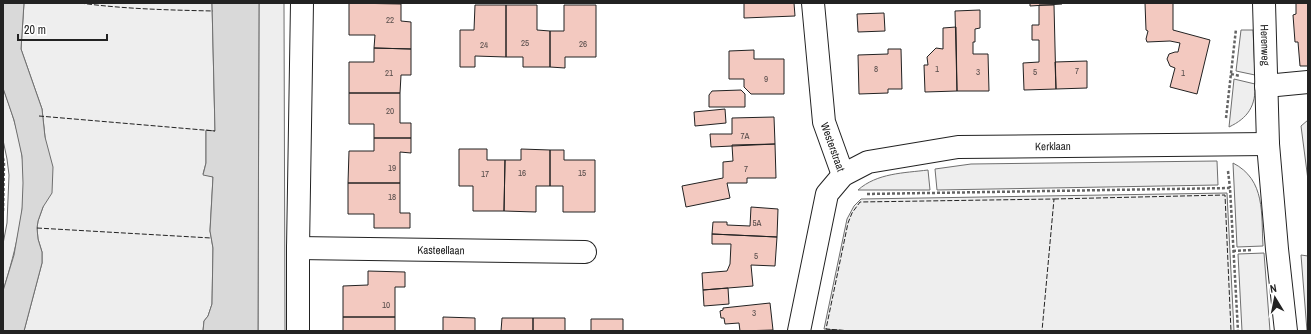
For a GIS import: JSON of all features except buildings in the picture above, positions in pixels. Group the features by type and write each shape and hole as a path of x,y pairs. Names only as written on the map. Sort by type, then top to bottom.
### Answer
{"street":[{"path":"298,331 302,3"},
{"name":"Westerstraat","path":"799,331 827,194 843,175 824,122 812,3"},
{"name":"Herenweg","path":"1264,3 1266,86"},
{"path":"1286,331 1268,144 1266,86 1308,82"},
{"name":"Kerklaan","path":"843,175 868,162 958,147 1268,144"},
{"name":"Kasteellaan","path":"298,248 585,252"}],"path":[{"path":"1236,28 1225,123 1238,331"},
{"path":"3,158 3,212"},
{"path":"827,194 934,194 1230,188"}],"shaded area":[{"path":"3,3 24,3 21,49 42,109 45,137 53,167 52,193 43,207 37,228 38,239 42,252 42,263 24,331 3,331 3,291 14,255 22,209 23,183 22,156 14,120 3,88"},
{"path":"24,3 212,3 215,131 206,131 206,163 203,174 213,177 210,231 213,248 212,304 208,316 204,321 203,331 24,331 42,263 42,252 38,239 37,228 43,207 45,137 42,109 21,49"},
{"path":"212,3 259,3 258,331 203,331 204,321 208,316 212,304 213,248 210,231 213,177 203,175 206,163 206,130 215,131"},
{"path":"259,3 284,3 285,331 258,331"},
{"path":"1241,30 1253,30 1255,75 1236,71"},
{"path":"1234,79 1255,84 1255,92 1250,110 1241,120 1229,127"},
{"path":"3,88 19,139 24,173 24,190 17,241 3,291 3,244 7,223 9,175 3,140"},
{"path":"1308,120 1308,180 1301,126"},
{"path":"1217,161 1218,185 937,190 935,169 971,164"},
{"path":"1233,163 1244,170 1251,179 1260,199 1263,246 1237,247"},
{"path":"928,170 930,190 858,190 865,184 882,177 900,173"},
{"path":"1227,193 1234,331 851,331 824,329 847,219 854,206 861,199"},
{"path":"1264,253 1270,331 1242,331 1238,254"},
{"path":"1301,255 1308,256 1308,331 1307,331"}],"fence":[{"path":"80,3 163,10 213,11"},
{"path":"39,116 215,131"},
{"path":"1054,199 1225,195 1231,331"},
{"path":"851,331 826,329 848,223 852,213 860,202 1054,199 1042,331"},
{"path":"37,228 211,238"}]}
